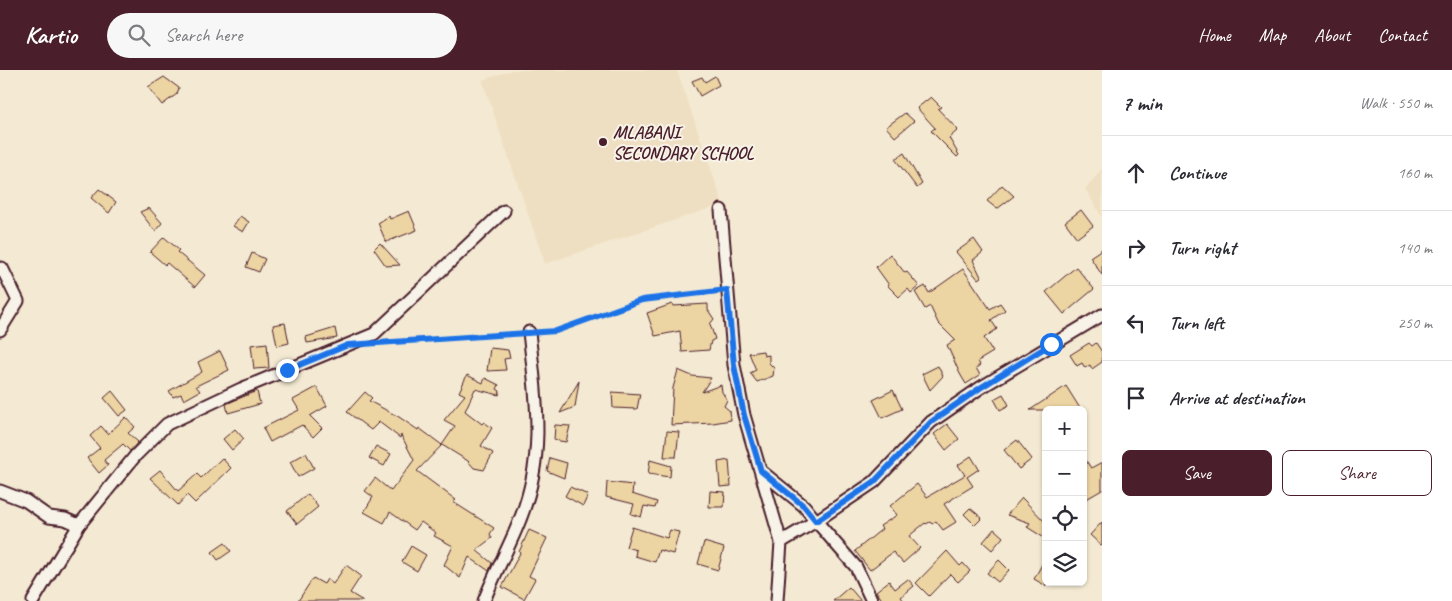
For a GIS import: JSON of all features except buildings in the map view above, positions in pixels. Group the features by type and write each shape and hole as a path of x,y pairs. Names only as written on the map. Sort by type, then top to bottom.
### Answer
{"street":[{"path":"721,210 734,365 744,415 781,542 777,601"},
{"path":"33,601 78,525 136,455 167,424 241,389 374,334 504,211"},
{"path":"0,330 18,302 2,268"},
{"path":"781,542 874,482 931,422 980,388 1102,315"},
{"path":"484,601 521,517 536,458 538,422 529,332"},
{"path":"761,471 804,506 856,567 872,601"},
{"path":"0,491 26,501 49,517 65,519 78,525"}],"path":[{"path":"377,343 556,331 642,300 727,290"}],"shaded area":[{"name":"MLABANI SECONDARY SCHOOL","path":"512,70 677,70 723,204 545,264 482,80"},
{"path":"1102,169 1102,217 1085,189"}],"place":[{"name":"MLABANI SECONDARY SCHOOL","path":"603,142"}],"route":[{"path":"287,370 348,345 556,331 642,300 727,290 734,365 744,415 761,471 804,506 816,521 874,482 931,422 980,388 1051,344"}]}
